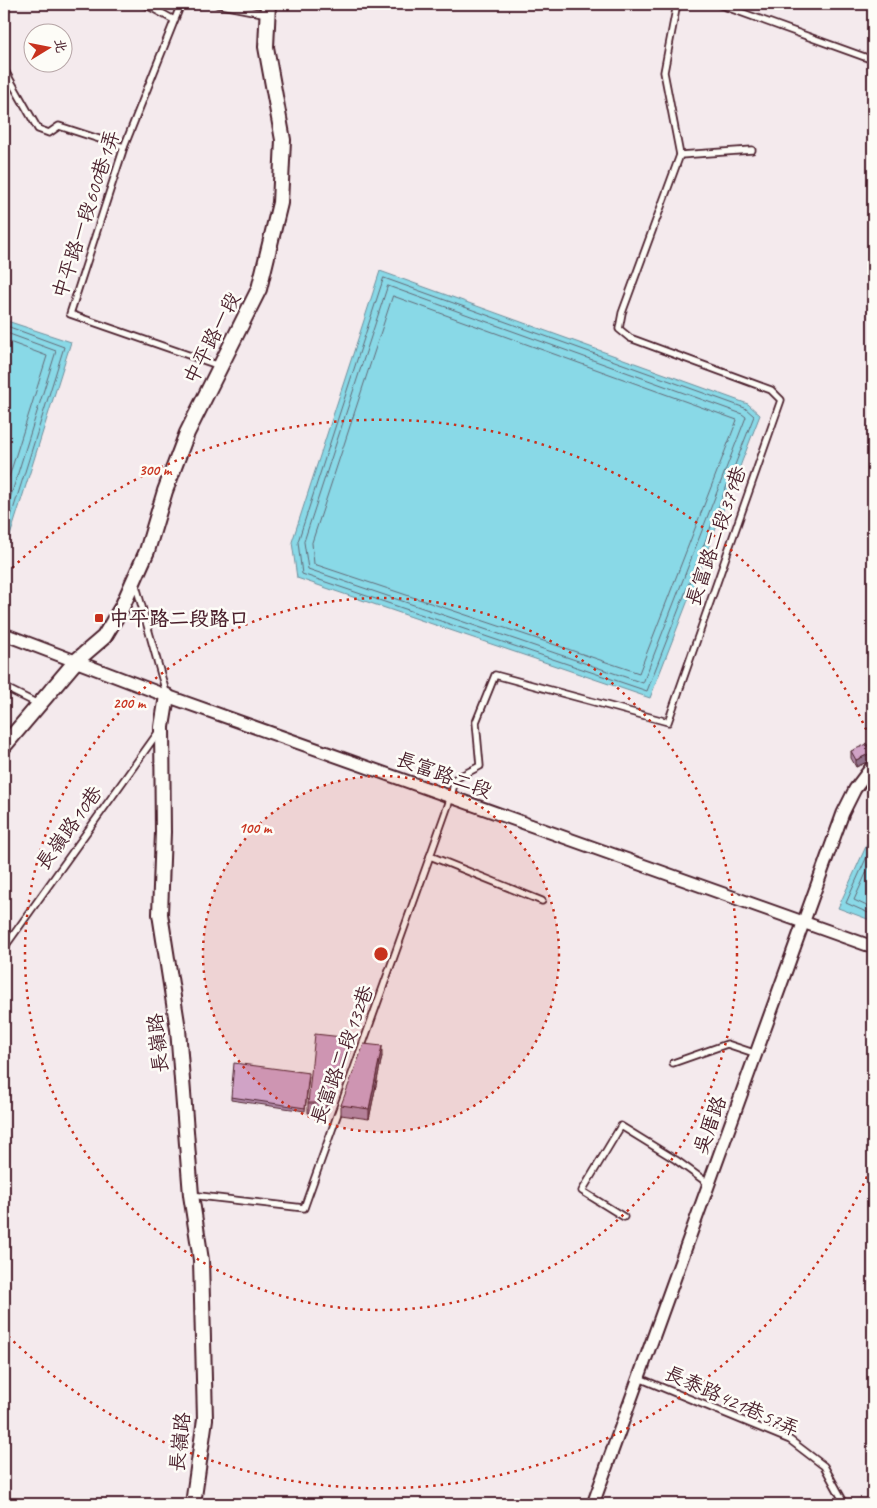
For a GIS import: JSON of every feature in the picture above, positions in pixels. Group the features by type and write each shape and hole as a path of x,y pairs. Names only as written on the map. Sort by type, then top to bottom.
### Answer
{"street":[{"name":"中平路一段","path":"4,746 76,661 104,637 135,582 165,491 187,433 259,289 280,203 283,140 266,47 267,9"},
{"name":"長富路二段","path":"4,634 168,696 873,947"},
{"name":"長嶺路","path":"168,696 162,727 163,832 160,914 178,1029 191,1195 201,1260 205,1419 193,1504"},
{"name":"吳厝路","path":"593,1504 805,924 843,813 855,788 873,765"}],"lane":[{"path":"145,4 174,20"},
{"name":"中平路一段600巷1弄","path":"180,4 124,147 70,314 220,366"},
{"path":"217,4 267,9"},
{"path":"677,4 664,72 680,155 752,150"},
{"path":"718,4 735,7 873,60"},
{"path":"4,69 38,129 50,132 59,126 124,147"},
{"name":"長富路二段379巷","path":"451,797 455,779 480,766 476,722 495,675 668,722 781,400 771,390 630,338 619,329 622,313 680,155"},
{"name":"長嶺路","path":"135,582 168,696"},
{"path":"4,688 39,705"},
{"name":"長嶺路10巷","path":"4,948 162,727"},
{"name":"長富路二段132巷","path":"191,1195 304,1208 451,797"},
{"path":"430,856 542,902"},
{"path":"673,1063 726,1044 757,1054"},
{"path":"624,1217 582,1192 621,1126 676,1160 709,1184"},
{"name":"長泰路421巷57弄","path":"639,1378 790,1440 824,1466 845,1504"}],"water":[{"path":"380,271 748,404 760,415 650,698 297,578 292,542"},
{"path":"4,320 71,342 4,555"},
{"path":"873,831 873,921 838,908"}],"building":[{"path":"867,744 871,753 856,760 851,751"},
{"path":"315,1034 351,1038 326,1103 308,1103"},
{"path":"364,1044 382,1046 369,1109 341,1105"},
{"path":"234,1063 309,1073 305,1108 231,1097"}],"place":[{"name":"中平路二段路口","path":"99,618"}]}
